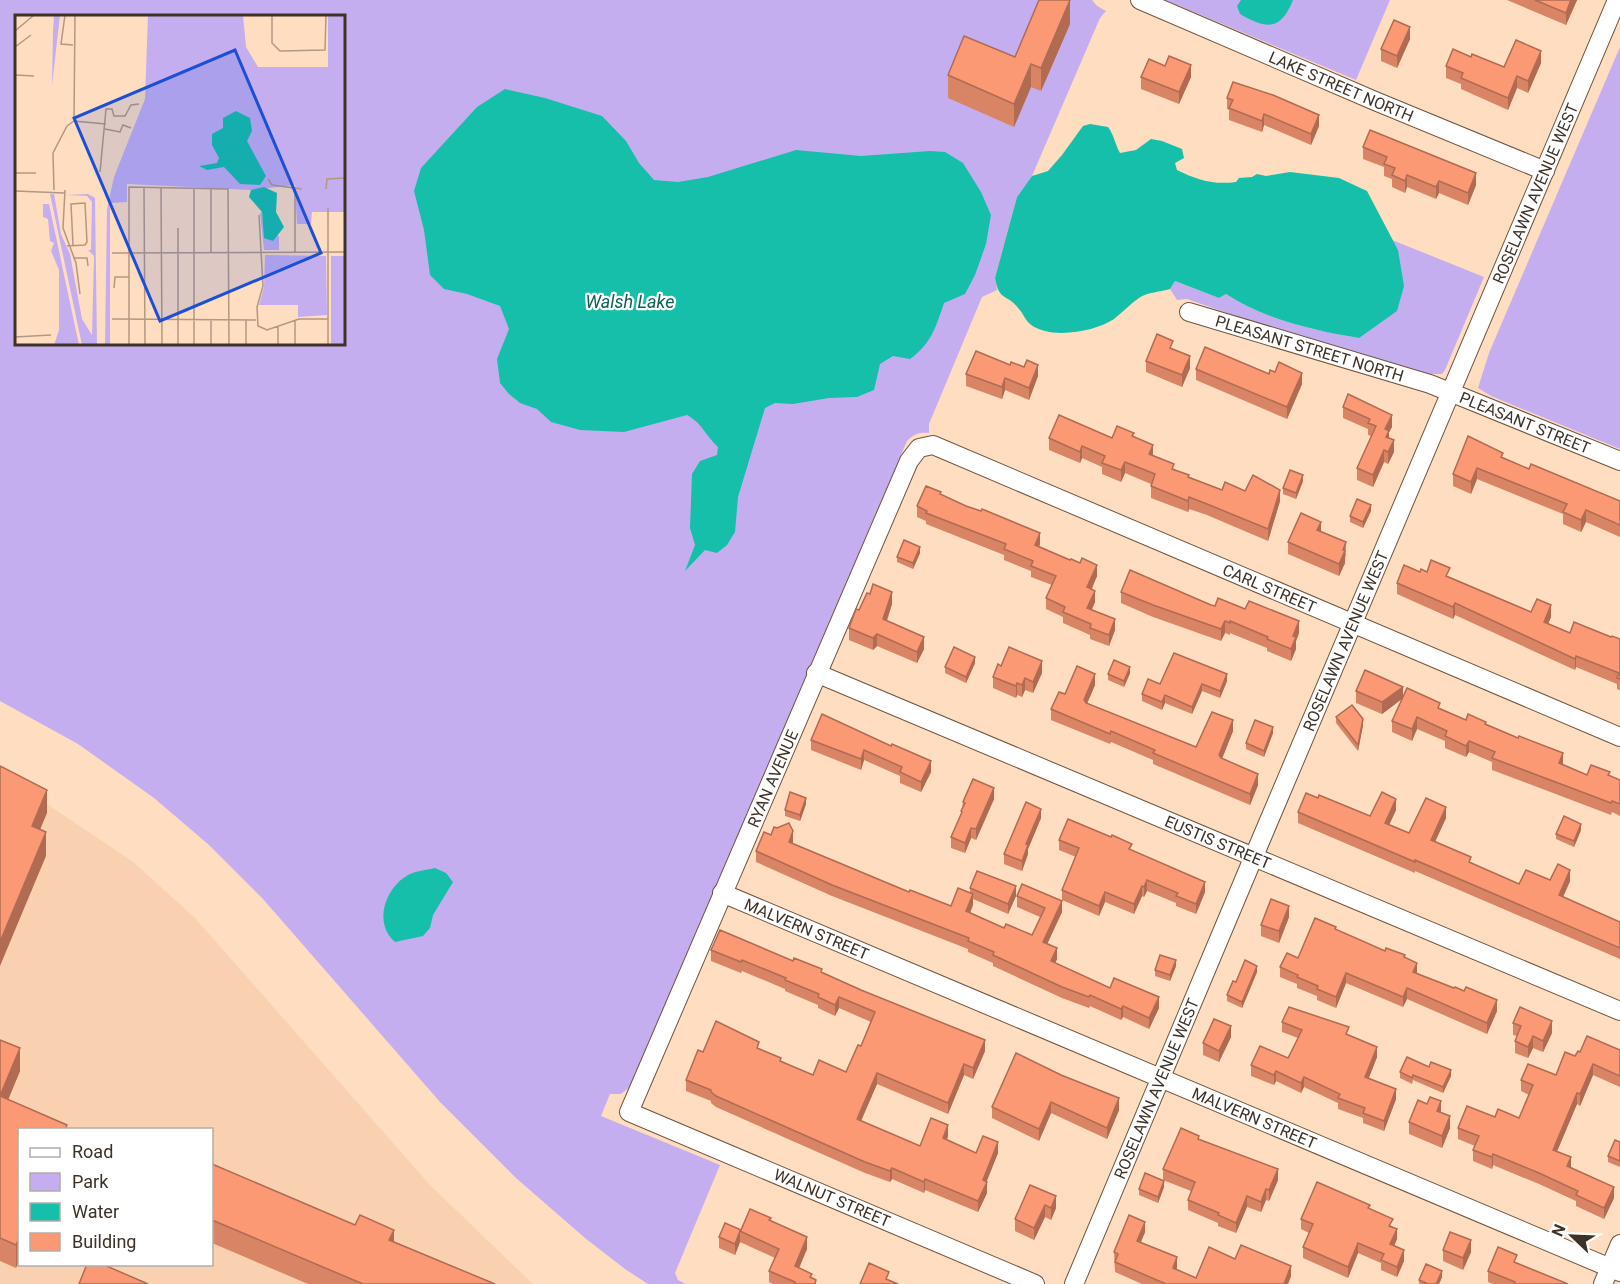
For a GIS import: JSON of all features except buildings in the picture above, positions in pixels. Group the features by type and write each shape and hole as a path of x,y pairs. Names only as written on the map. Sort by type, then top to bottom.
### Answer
{"street":[{"name":"LAKE STREET NORTH","path":"1140,0 1545,171"},
{"name":"ROSELAWN AVENUE WEST","path":"1074,1284 1617,0"},
{"name":"PLEASANT STREET NORTH","path":"1189,312 1430,384"},
{"name":"PLEASANT STREET","path":"1430,384 1620,461"},
{"name":"CARL STREET","path":"919,447 933,445 1620,737"},
{"name":"RYAN AVENUE","path":"629,1112 816,673 909,461 919,447"},
{"name":"EUSTIS STREET","path":"816,673 1620,1011"},
{"name":"MALVERN STREET","path":"722,893 1161,1077 1611,1274"},
{"name":"WALNUT STREET","path":"629,1112 1035,1284"},
{"path":"1611,1274 1620,1244"}],"shaded area":[{"path":"0,777 38,798 132,861 194,917 431,1186 533,1284 0,1284"}],"green space":[{"path":"0,0 1092,0 1106,11 1100,18 1032,176 1017,197 995,278 997,290 982,297 929,424 929,433 917,434 907,441 630,1087 621,1094 610,1094 601,1116 720,1165 675,1273 678,1280 686,1284 648,1284 585,1238 516,1178 440,1102 263,899 209,845 154,798 78,744 0,701"},
{"path":"1165,0 1390,0 1356,80"},
{"path":"1620,47 1620,449 1491,396 1478,388 1489,353"},
{"path":"1392,240 1484,277 1442,374 1428,374 1279,331 1187,299 1177,300 1170,289 1175,281 1219,298 1226,294 1257,311 1290,323 1359,338 1398,250"}],"water":[{"path":"1241,0 1293,0 1278,22 1265,25 1240,14 1237,6"},
{"name":"Walsh Lake","path":"505,89 545,98 602,116 626,141 639,163 654,180 678,182 708,177 796,150 861,156 945,152 963,163 981,192 991,215 986,244 975,275 965,294 944,303 932,334 923,347 910,359 893,356 880,364 874,390 857,397 829,398 793,404 775,403 765,408 738,497 735,532 727,545 717,553 705,550 685,571 695,545 690,528 692,474 700,461 717,455 718,447 700,426 687,415 624,432 580,430 551,422 537,409 520,403 500,383 497,359 509,329 500,306 467,294 444,289 430,275 424,230 414,191 421,168 477,107"},
{"path":"1090,124 1108,127 1120,153 1136,150 1151,139 1182,149 1184,158 1175,163 1177,170 1206,181 1236,182 1239,178 1252,177 1257,174 1266,176 1290,172 1339,178 1367,191 1398,250 1404,286 1397,311 1359,338 1290,323 1257,311 1226,294 1219,298 1175,281 1170,289 1142,296 1114,319 1096,328 1060,333 1038,329 1027,321 1015,304 1001,294 995,278 1017,197 1032,176 1048,171 1083,126"},
{"path":"435,868 446,873 453,882 433,915 430,928 423,936 395,942 388,934 383,916 388,897 393,888 408,875"}]}
